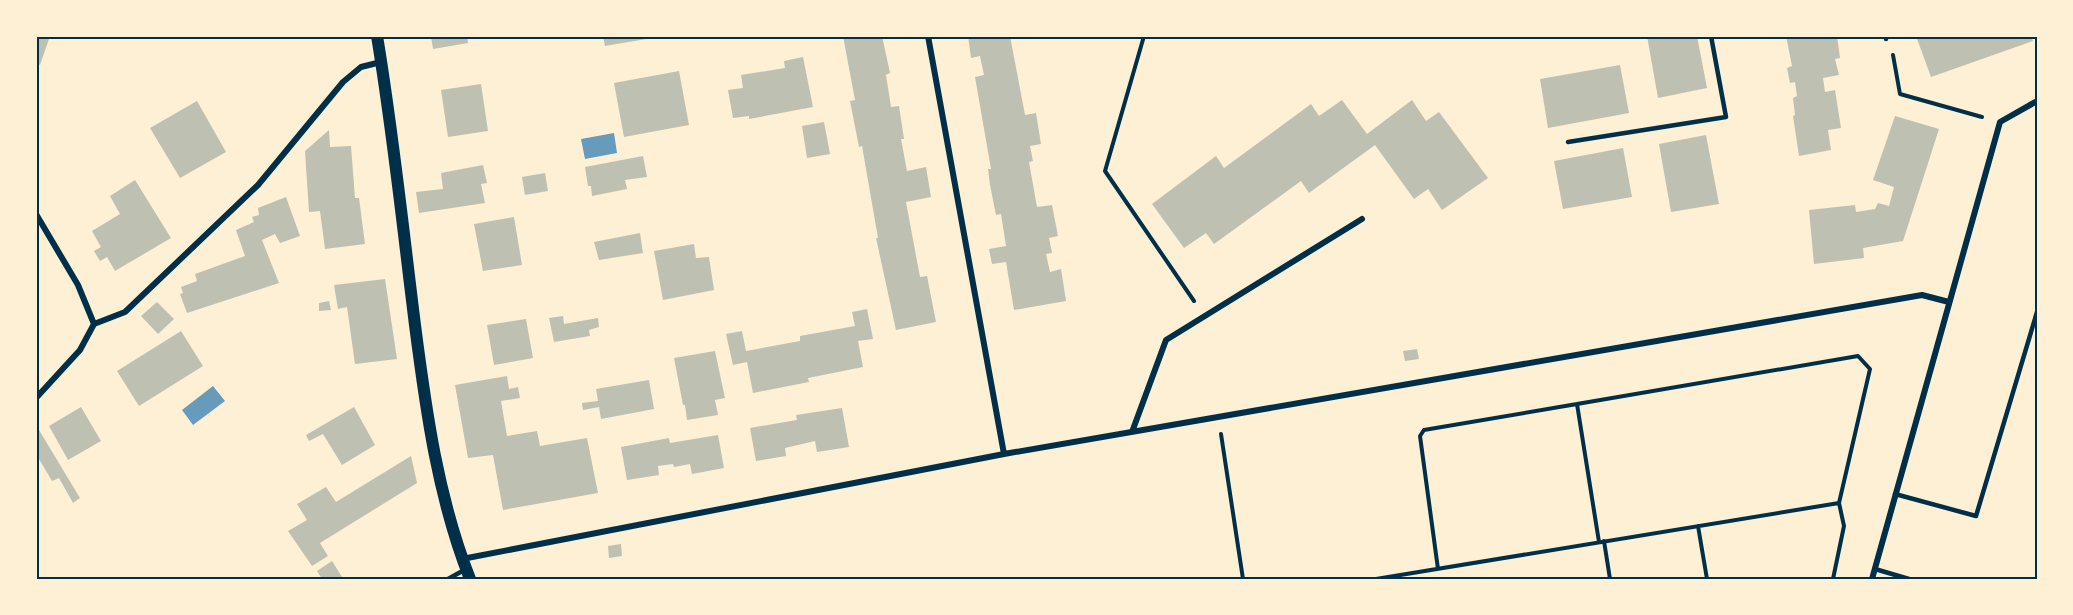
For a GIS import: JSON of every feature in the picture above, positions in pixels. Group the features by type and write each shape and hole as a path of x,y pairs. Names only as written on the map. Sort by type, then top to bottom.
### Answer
{"main road":[{"path":"377,36 436,468 466,569"}],"street":[{"path":"928,36 1004,454"},
{"path":"36,398 80,350 94,324 125,312 258,185 343,82 361,67 381,62"},
{"path":"1872,579 2000,122 2037,101"},
{"path":"36,213 78,285 94,324"},
{"path":"1132,432 1166,340 1362,219"},
{"path":"466,569 875,479 1004,454 1922,295 1949,302"}],"lane":[{"path":"1569,142 1726,117 1711,36"},
{"path":"1895,494 1976,516 2037,312"},
{"path":"448,579 466,569"},
{"path":"1875,569 1909,579"}],"path":[{"path":"1144,36 1105,171 1205,316"},
{"path":"1886,37 1892,48 1900,94 2000,122"},
{"path":"1438,569 1420,436 1424,430 1857,356 1870,369 1839,503 1844,526 1833,579"},
{"path":"1577,404 1610,579"},
{"path":"1222,440 1243,579"},
{"path":"1376,579 1839,503"},
{"path":"1698,526 1707,579"}],"water":[{"path":"614,133 617,153 585,159 581,139"},
{"path":"213,386 225,401 193,425 182,410"}],"building":[{"path":"36,36 50,36 40,65 36,63"},
{"path":"431,36 467,36 468,43 433,49"},
{"path":"603,36 658,36 658,37 605,46"},
{"path":"843,36 882,36 890,73 886,75 891,107 899,106 904,139 901,139 907,171 926,167 931,197 906,202 920,277 927,276 936,322 896,330 876,238 878,238 862,146 859,147 850,101 855,100"},
{"path":"968,36 1010,36 1025,115 1036,113 1041,144 1030,146 1033,161 1029,162 1037,207 1052,205 1058,236 1049,238 1052,253 1046,254 1050,272 1061,269 1066,301 1014,310 1006,262 992,264 989,249 1006,246 1001,214 996,215 990,185 988,169 991,169 975,77 984,75 980,56 971,58"},
{"path":"1647,36 1697,36 1707,88 1658,98"},
{"path":"1786,36 1837,36 1840,58 1835,59 1839,75 1823,78 1825,92 1835,90 1841,128 1828,130 1831,150 1799,156 1793,116 1795,115 1793,98 1797,96 1795,82 1790,83 1787,68 1792,66"},
{"path":"1916,36 2031,36 2033,41 1931,77"},
{"path":"803,57 813,107 749,119 749,116 733,118 728,90 743,88 741,75 785,68 784,61"},
{"path":"1620,65 1629,113 1548,128 1540,79"},
{"path":"679,71 689,125 624,137 614,83"},
{"path":"481,84 488,131 448,137 441,90"},
{"path":"1342,100 1367,134 1412,100 1426,121 1439,112 1488,178 1442,210 1428,189 1414,199 1375,145 1309,193 1301,181 1214,244 1206,233 1184,248 1152,204 1216,156 1224,168 1311,104 1319,116"},
{"path":"197,101 226,152 180,178 150,128"},
{"path":"1895,116 1939,129 1903,241 1863,248 1864,258 1814,264 1809,210 1855,205 1856,212 1875,209 1878,203 1889,206 1894,187 1873,180"},
{"path":"824,122 830,154 807,158 802,126"},
{"path":"329,130 330,147 351,146 355,198 359,198 365,244 325,249 320,211 309,212 305,151"},
{"path":"1706,135 1719,204 1671,212 1659,144"},
{"path":"1623,148 1632,197 1563,209 1554,161"},
{"path":"643,156 647,177 625,180 627,189 592,196 585,167"},
{"path":"483,165 487,183 481,184 485,203 419,213 416,192 443,189 441,173"},
{"path":"545,173 548,191 525,195 522,177"},
{"path":"135,180 171,238 115,271 107,257 100,261 94,251 101,247 92,231 120,214 110,196"},
{"path":"286,197 300,236 280,243 275,234 262,240 279,283 187,313 180,294 183,293 181,287 197,281 195,274 245,256 236,230 254,222 252,217 259,215 258,208"},
{"path":"514,217 522,265 483,271 474,224"},
{"path":"640,233 643,253 599,260 594,242"},
{"path":"694,244 696,258 709,257 714,290 663,300 654,251"},
{"path":"385,279 397,359 355,364 347,307 338,309 334,285"},
{"path":"329,301 331,310 319,311 319,303"},
{"path":"157,302 174,319 158,334 141,316"},
{"path":"867,309 873,339 858,341 863,367 808,378 809,382 753,393 747,362 733,365 726,334 742,331 746,351 800,341 800,336 855,326 852,312"},
{"path":"563,316 564,324 598,318 599,327 589,330 590,336 554,342 549,318"},
{"path":"526,319 533,358 494,365 487,325"},
{"path":"181,331 203,366 139,406 117,371"},
{"path":"1417,349 1419,359 1405,361 1403,351"},
{"path":"715,351 725,398 715,400 718,415 687,420 674,358"},
{"path":"507,376 509,389 518,387 520,398 501,401 507,436 537,431 540,446 587,438 598,493 503,510 493,455 468,458 455,385"},
{"path":"649,380 654,409 601,419 599,407 583,410 582,403 598,401 596,389"},
{"path":"81,407 101,441 68,460 49,426"},
{"path":"354,407 375,445 342,465 323,434 309,441 306,435"},
{"path":"842,408 849,447 817,452 815,441 785,448 786,456 756,461 750,428 797,420 796,415"},
{"path":"39,430 80,498 73,503 59,478 52,481 36,454 36,432"},
{"path":"718,435 724,468 692,474 690,464 674,467 673,464 658,466 659,475 627,480 621,447 669,438 670,443"},
{"path":"411,456 417,483 320,543 328,556 312,566 288,531 307,520 297,504 326,487 336,502"},
{"path":"621,544 622,556 609,558 608,546"},
{"path":"332,561 342,577 322,579 317,571"}]}
